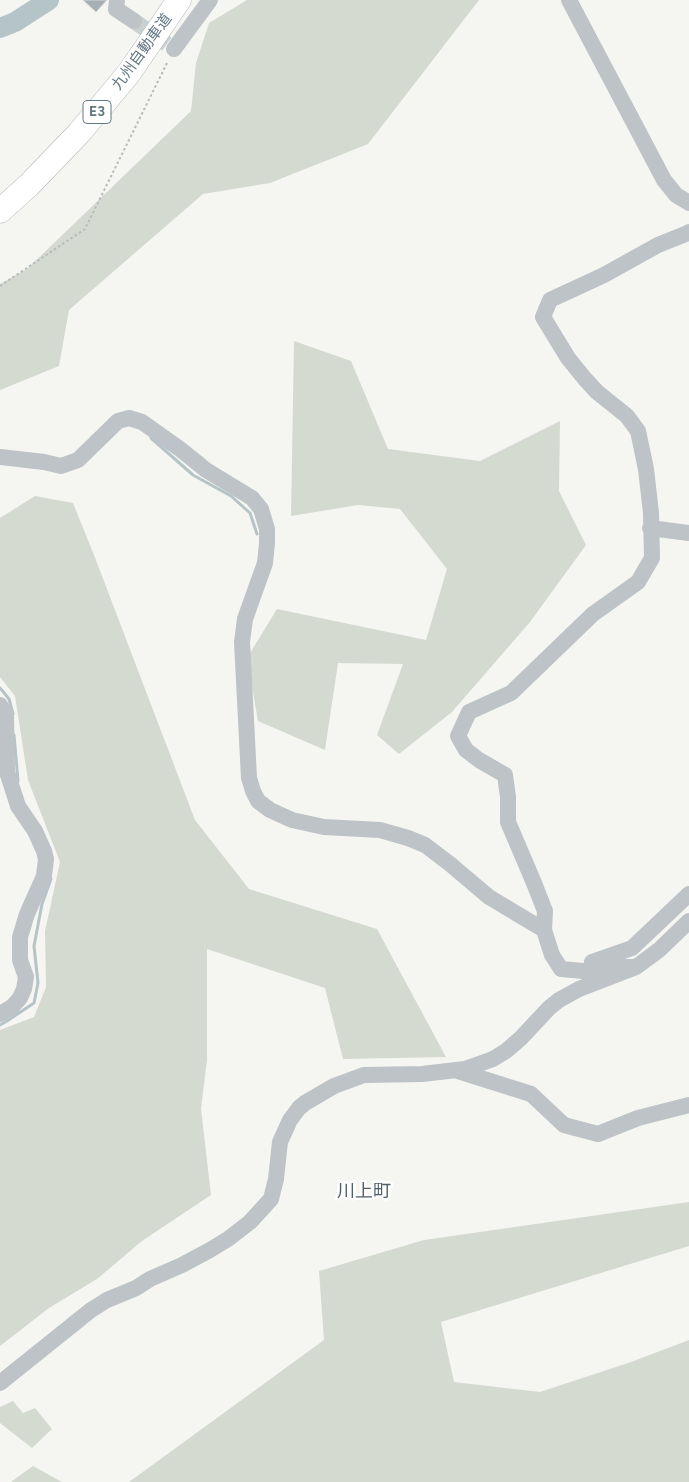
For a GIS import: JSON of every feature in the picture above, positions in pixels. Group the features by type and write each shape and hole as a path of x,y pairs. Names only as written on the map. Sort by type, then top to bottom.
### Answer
{"highway":[{"name":"九州自動車道","path":"0,189 66,124 116,64 160,0"},
{"name":"九州自動車道","path":"0,211 29,185 79,134 129,73 179,0"}],"street":[{"path":"117,0 116,9 134,21"},
{"path":"174,49 210,0"},
{"path":"569,0 664,180 676,195 689,203"},
{"path":"636,967 614,967 583,972 561,969 552,955 544,930 545,911 508,822 508,797 505,775 466,750 458,736 469,712 510,693 593,614 638,582 652,558 651,513 646,469 638,431 627,416 584,379 568,358 543,316 550,300 658,245 689,232"},
{"path":"0,457 61,466 78,460 118,421 129,418 142,422 180,448 206,470 252,498 261,509 267,529 265,563 245,619 242,642 249,778 258,801 270,810 292,820 324,827 380,830 425,845 489,897 544,930"},
{"path":"650,528 689,533"},
{"path":"0,705 6,715 7,772 18,806 35,831 46,859 44,876 27,914 20,937 20,960 26,977 24,989 20,998 12,1007 0,1014"},
{"path":"561,969 598,961 632,948 689,894"},
{"path":"0,1382 91,1310 107,1300 136,1288 150,1279 210,1250 250,1222 271,1199 276,1179 280,1142 290,1120 305,1103 334,1086 364,1075 417,1075 475,1066 493,1059 521,1038 559,1000 580,989 636,967 658,950 689,921"},
{"path":"456,1070 531,1094 564,1125 598,1134 638,1118 689,1105"}],"path":[{"path":"0,286 85,229 174,49"}],"shaded area":[{"path":"247,0 479,0 368,144 270,183 203,194 69,310 59,366 0,390 0,284 27,269 191,111 196,63 209,23"},
{"path":"294,341 351,361 388,449 480,461 560,421 559,491 586,545 530,622 452,712 399,754 377,735 403,664 338,663 325,750 258,721 247,658 277,609 426,640 447,569 400,509 358,505 291,516"},
{"path":"35,496 73,503 195,820 249,889 377,929 446,1057 343,1059 325,988 207,949 207,1060 201,1109 211,1195 142,1241 97,1279 49,1308 0,1346 0,1030 34,1017 46,987 45,931 60,862 28,780 15,696 0,677 0,518"},
{"path":"689,1202 689,1246 441,1322 454,1382 540,1392 631,1362 689,1340 689,1482 129,1482 324,1340 319,1271 424,1240"},
{"path":"13,1401 23,1413 35,1408 52,1429 32,1448 0,1423 0,1407"},
{"path":"33,1466 62,1482 11,1482"}],"building":[{"path":"83,0 107,0 96,12"}],"waterway":[{"path":"0,28 15,22 49,0"},
{"path":"151,438 193,475 231,496 250,513 257,534"},
{"path":"0,688 9,699 13,714"},
{"path":"14,735 18,781"},
{"path":"0,1025 34,1003 38,983 34,946 42,904 51,879"}],"tunnel":[{"path":"134,21 174,49"}],"district":[{"name":"川上町","path":"364,1192"}]}
